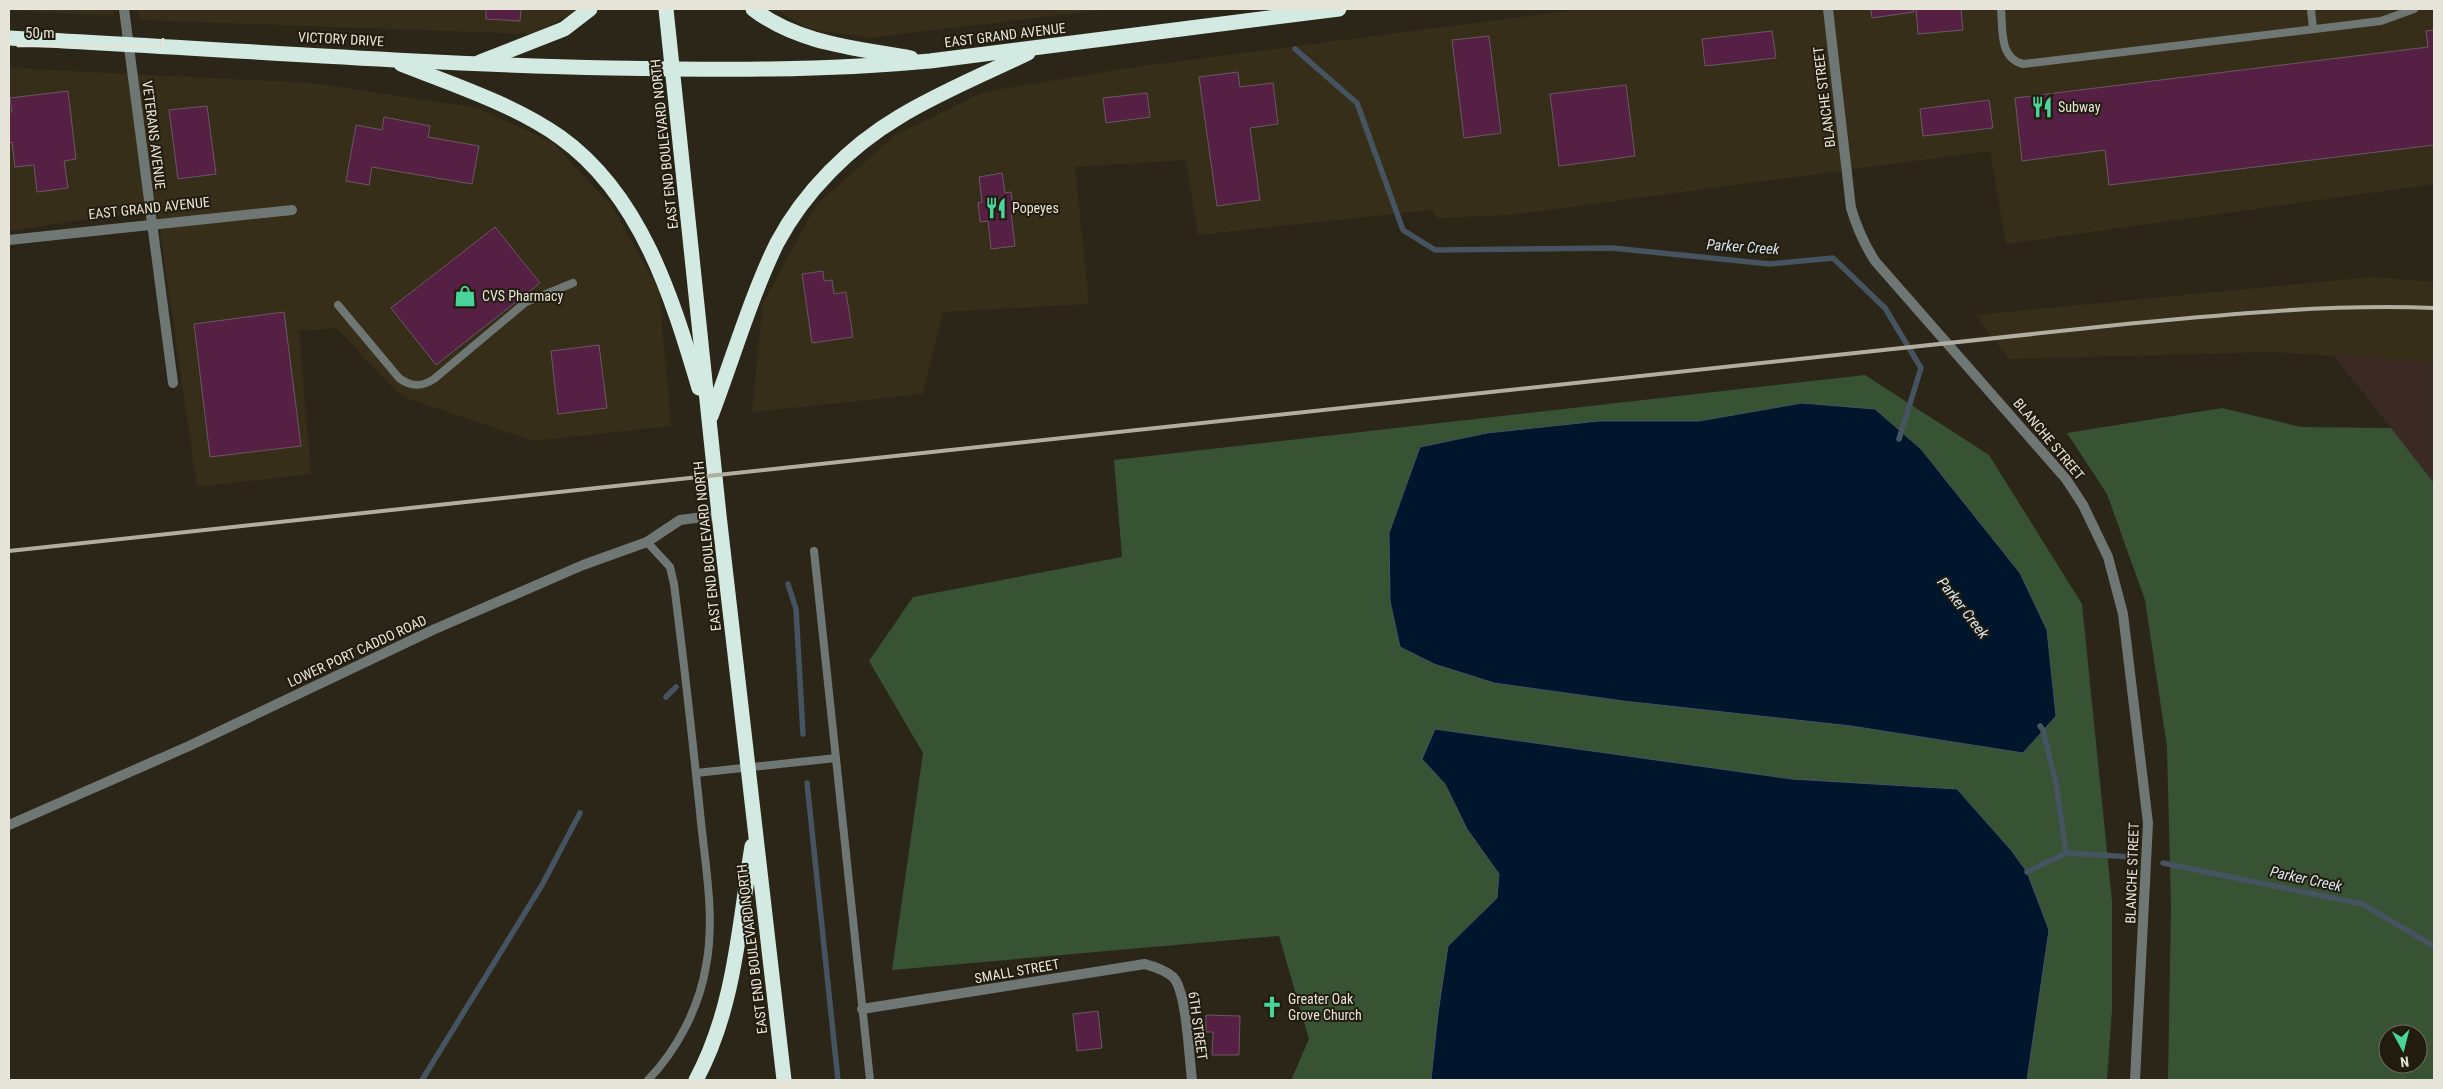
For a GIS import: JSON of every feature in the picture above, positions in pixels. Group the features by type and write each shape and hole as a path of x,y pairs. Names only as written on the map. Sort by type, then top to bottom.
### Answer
{"highway":[{"path":"472,65 564,29 590,9"},
{"name":"EAST END BOULEVARD NORTH","path":"666,9 719,515 784,1080"},
{"path":"753,9 780,26 822,41 930,61"},
{"name":"EAST GRAND AVENUE","path":"672,69 824,69 930,61 1339,9"},
{"name":"VICTORY DRIVE","path":"9,38 388,58 472,65 672,69"},
{"path":"709,420 767,266 778,242 805,201 821,181 858,146 898,117 1039,48"},
{"path":"388,58 491,100 535,121 560,138 610,185 638,228 666,289 709,420"},
{"path":"696,1080 706,1062 723,1016 730,985 755,827"}],"street":[{"name":"VETERANS AVENUE","path":"124,9 173,383"},
{"name":"BLANCHE STREET","path":"1828,9 1851,208 1856,227 1875,261 2066,478 2096,531 2108,557 2116,585 2128,645 2148,823 2135,1080"},
{"name":"EAST GRAND AVENUE","path":"9,240 292,210"},
{"name":"LOWER PORT CADDO ROAD","path":"9,826 189,746 443,626 583,565 647,542 680,520 719,515"},
{"name":"SMALL STREET","path":"862,1009 1145,964 1158,967 1174,978"},
{"name":"6TH STREET","path":"1174,978 1182,994 1192,1080"}],"lane":[{"path":"2001,9 2006,53 2012,62 2023,64 2392,19 2414,9"},
{"path":"2311,9 2313,28"},
{"path":"338,305 399,378 412,386 421,385 434,379 526,302 573,283"},
{"path":"647,542 670,566 674,584 709,896 709,944 706,967 699,993 674,1048 648,1080"},
{"path":"814,550 870,1080"},
{"path":"696,774 836,758"}],"shaded area":[{"path":"113,9 114,16 9,10"},
{"path":"137,9 581,9 532,34 139,20"},
{"path":"774,9 1110,9 869,38 810,29"},
{"path":"1582,9 2434,9 2434,184 2006,244 1990,151 1510,215 1437,218 1432,210 1198,235 1186,160 1075,167 1089,304 943,312 923,394 752,412 763,303 816,205 894,136 983,92 1128,68"},
{"path":"9,68 313,83 477,108 552,142 612,206 659,290 671,426 533,441 401,396 336,328 299,331 311,474 197,487 157,209 9,231"},
{"path":"2371,277 2434,282 2434,362 2273,352 2009,359 1975,315"},
{"path":"2333,355 2434,362 2434,483 2391,428"}],"green space":[{"path":"1865,375 1989,455 2082,604 2112,901 2112,1010 2107,1080 2027,1080 2049,930 2027,872 2011,850 1957,789 1422,759 1445,784 1467,829 1499,874 1497,898 1448,946 1431,1080 1291,1080 1309,1039 1279,936 892,970 923,753 869,661 913,597 1122,557 1114,460","holes":["1802,403 1920,449 2020,573 2047,630 2023,753 1851,726 1623,701 1494,683 1434,664 1400,647 1390,601 1389,533 1420,447 1487,433 1599,421 1699,421"]},
{"path":"2222,408 2301,427 2391,428 2434,483 2434,1080 2168,1080 2171,908 2167,747 2145,600 2107,494 2067,433"}],"water":[{"path":"1802,403 1875,409 1921,449 2020,573 2047,630 2056,716 2023,753 1851,726 1623,701 1494,683 1434,664 1400,647 1390,601 1389,533 1420,447 1487,433 1599,421 1699,421"},
{"path":"1435,729 1792,779 1957,789 2011,850 2027,872 2049,930 2027,1080 1431,1080 1448,946 1497,898 1499,874 1467,829 1445,784 1422,759"}],"building":[{"path":"486,9 521,9 520,21 486,19"},
{"path":"1871,9 1913,9 1914,12 1872,18"},
{"path":"1916,9 1961,9 1963,30 1918,34"},
{"path":"2434,30 2434,145 2109,185 2105,150 2022,161 2015,98 2428,47 2426,31"},
{"path":"1772,31 1776,58 1705,66 1702,39"},
{"path":"1489,36 1501,133 1464,138 1452,40"},
{"path":"1238,72 1240,87 1273,83 1278,124 1250,128 1260,200 1217,206 1199,77"},
{"path":"1626,85 1635,156 1559,166 1550,94"},
{"path":"68,91 76,159 64,161 68,188 37,192 34,165 15,167 12,142 9,143 9,112 12,112 10,98"},
{"path":"1147,93 1150,117 1106,123 1103,98"},
{"path":"1989,100 1993,128 1923,136 1920,109"},
{"path":"207,106 216,174 178,179 169,110"},
{"path":"384,117 430,126 428,137 479,146 472,184 372,167 369,185 346,181 356,125 382,130"},
{"name":"Popeyes","path":"1002,173 1005,193 1011,192 1014,213 1011,213 1015,246 991,249 988,221 980,222 978,203 982,202 979,177"},
{"name":"CVS Pharmacy","path":"495,227 540,283 436,365 391,308"},
{"path":"823,271 824,281 832,280 834,294 846,292 853,337 812,343 802,274"},
{"path":"284,312 301,446 210,457 194,324"},
{"path":"599,345 607,408 558,414 551,351"},
{"path":"1098,1011 1102,1048 1077,1051 1073,1014"},
{"path":"1206,1015 1240,1016 1239,1055 1212,1055 1213,1032 1206,1032"}],"waterway":[{"name":"Parker Creek","path":"1295,49 1357,103 1403,230 1435,250 1612,248 1770,264 1833,258 1885,308 1921,368 1899,439"},
{"path":"788,584 796,609 803,734"},
{"path":"666,697 676,687"},
{"name":"Parker Creek","path":"2040,726 2043,730 2056,783 2066,853 2133,857"},
{"path":"807,783 838,1080"},
{"path":"422,1080 542,885 580,813"},
{"path":"2027,872 2066,853"},
{"name":"Parker Creek","path":"2163,863 2362,904 2434,946"}],"railway":[{"path":"9,551 2126,324 2242,313 2318,309 2357,307 2434,308"}],"place":[{"name":"Subway","path":"2042,107"},
{"name":"Popeyes","path":"996,208"},
{"name":"CVS Pharmacy","path":"465,296"},
{"name":"Greater Oak Grove Church","path":"1272,1007"}]}
